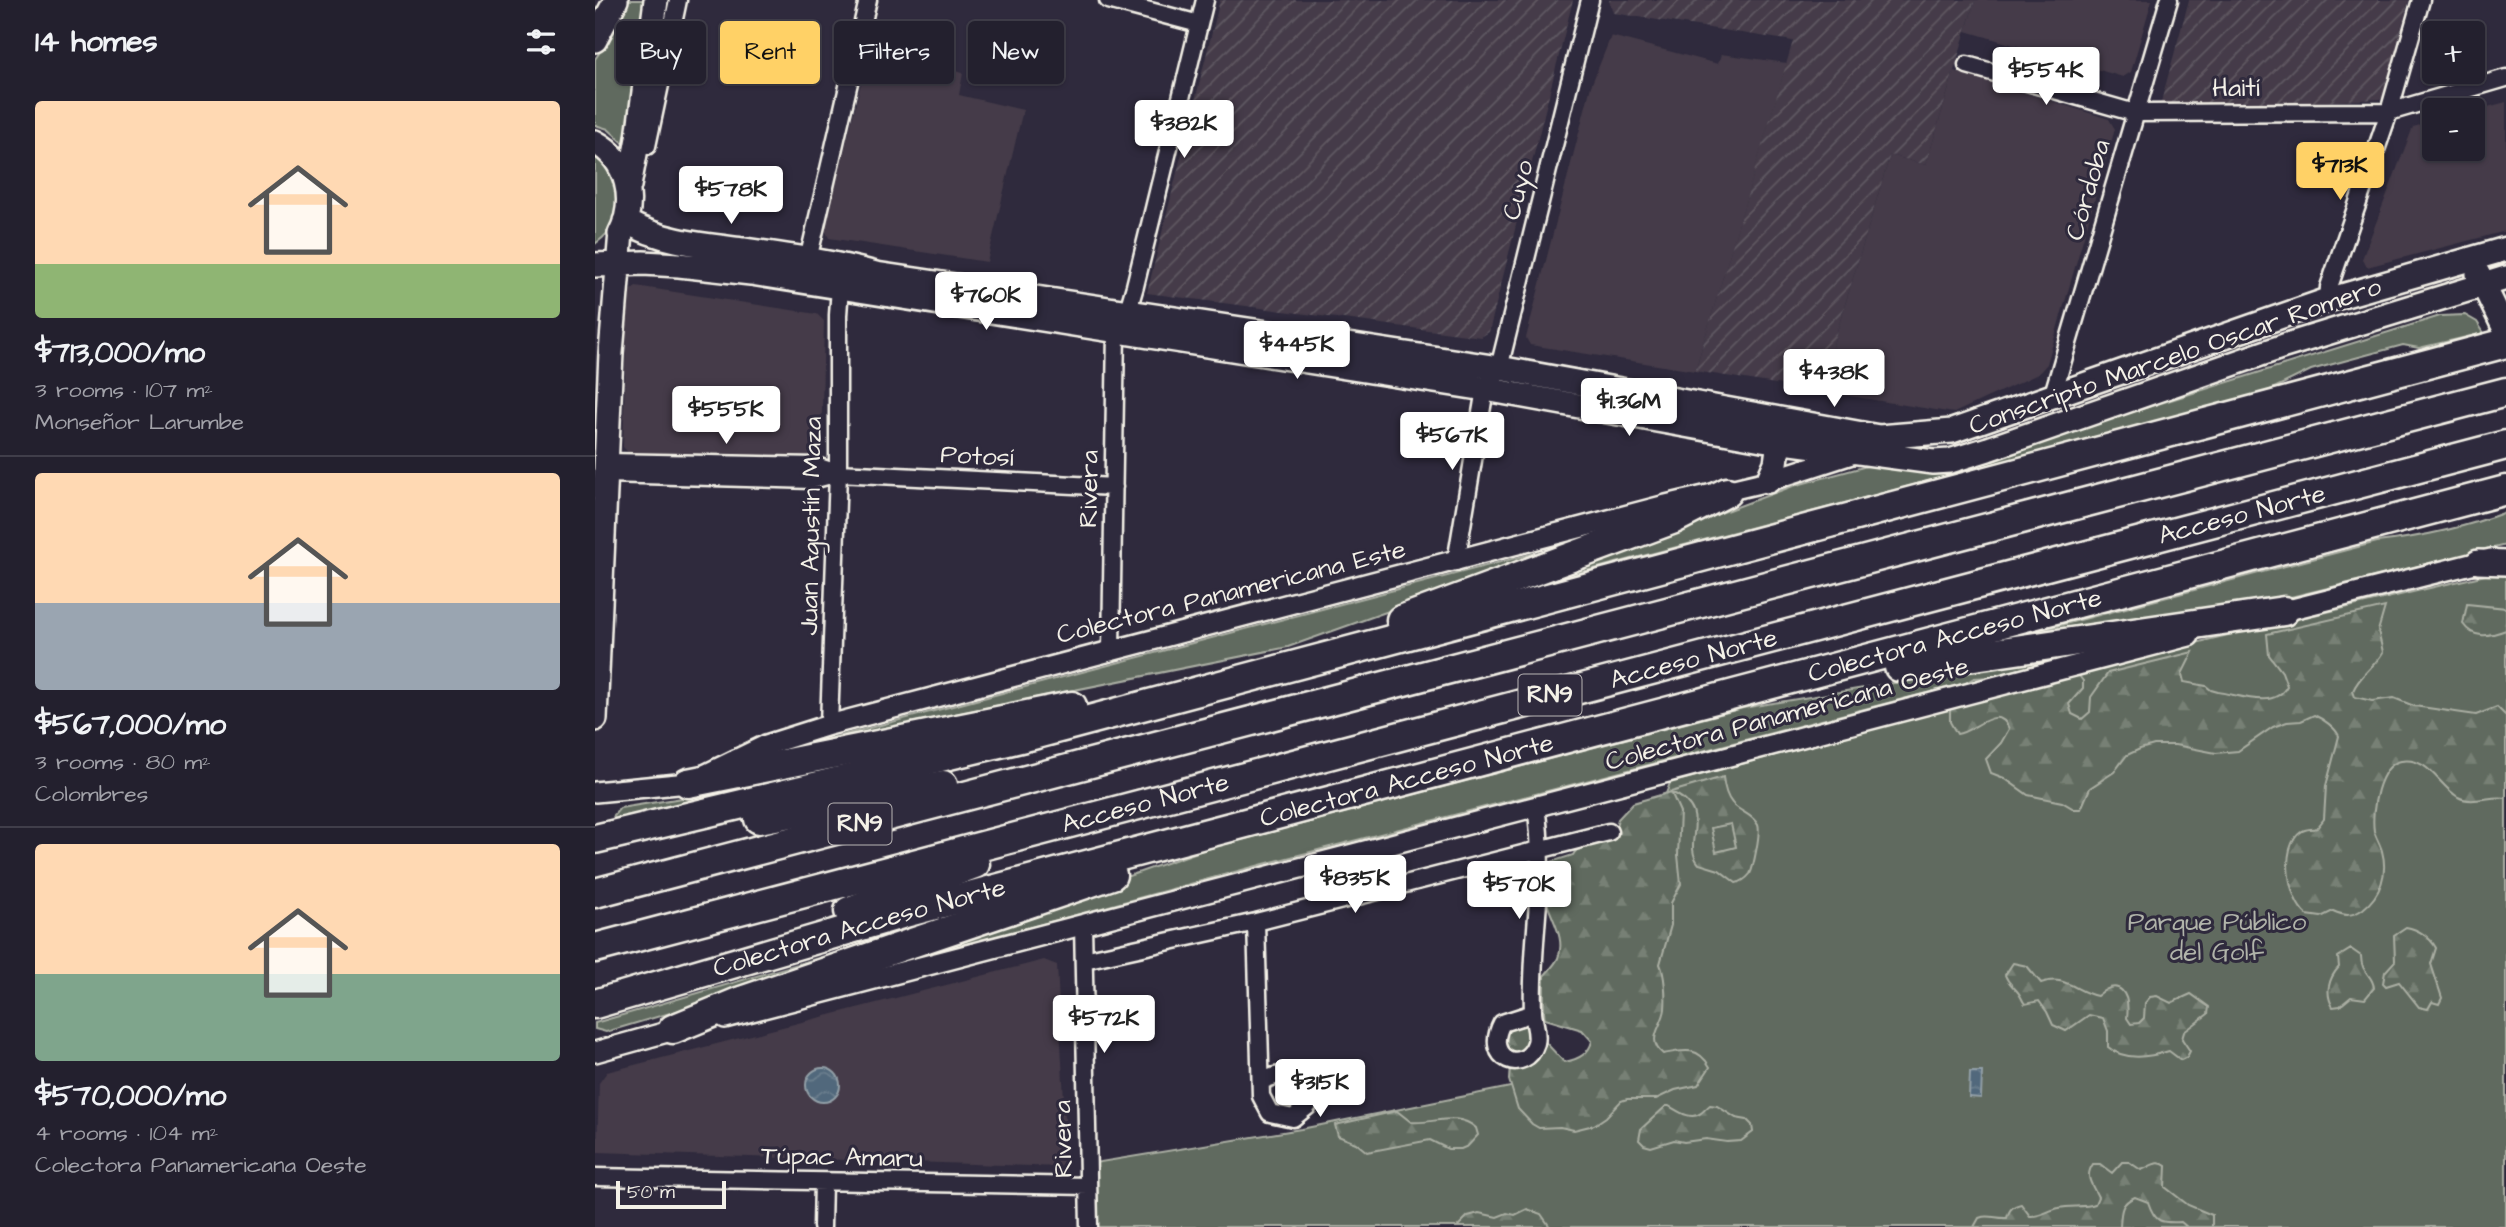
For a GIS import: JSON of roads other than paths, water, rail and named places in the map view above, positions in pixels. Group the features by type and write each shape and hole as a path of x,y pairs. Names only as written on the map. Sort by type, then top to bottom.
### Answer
{"highway":[{"path":"595,839 1029,736 2479,351 2505,335"},
{"name":"Acceso Norte","path":"595,893 2496,394"},
{"name":"Acceso Norte","path":"595,948 2506,444"},
{"name":"Colectora Acceso Norte","path":"595,1004 905,913 2506,490"},
{"path":"688,783 1137,692 1255,676 1674,519 1727,492"},
{"path":"1720,698 1979,654 2284,611"},
{"path":"595,856 823,806 1125,755"},
{"path":"595,988 859,908 1116,810"},
{"path":"673,1029 741,1001 1076,888 1279,814"}],"main road":[{"path":"595,40 616,0"},
{"path":"595,719 607,468 606,265 624,222 656,0"},
{"path":"595,142 607,148 621,165 629,186"},
{"path":"595,258 613,243 624,222"},
{"path":"624,222 659,237 808,260 876,274 1499,368 1781,431"},
{"name":"Conscripto Marcelo Oscar Romero","path":"1781,431 1879,438 1952,431 2328,300 2506,249"},
{"path":"2473,258 2482,286 2505,335"},
{"path":"606,265 679,265 751,273 1485,389 1781,431"},
{"name":"Conscripto Marcelo Oscar Romero","path":"1781,431 1859,452 1933,462 1950,461 2284,346 2506,278"},
{"path":"1769,481 1774,470 1781,431"},
{"path":"2478,562 2506,563"}],"street":[{"path":"624,222 642,168 678,0"},
{"path":"840,287 808,260 868,0"},
{"path":"1108,0 1199,24"},
{"path":"1116,330 1128,310 1205,0"},
{"name":"Cuyo","path":"1485,389 1499,368 1590,0"},
{"name":"Córdoba","path":"2053,394 2169,0"},
{"path":"2328,300 2329,287 2389,112 2421,0"},
{"name":"Haití","path":"1968,65 2135,113 2389,112 2506,79"},
{"name":"Juan Agustín Maza","path":"829,725 838,473 840,287"},
{"name":"Rivera","path":"1111,650 1116,330"},
{"path":"1455,562 1485,389"},
{"name":"Colectora Panamericana Este","path":"595,792 688,783 766,745 829,725 1666,505 1769,481 1859,452 1879,438"},
{"name":"Potosí","path":"607,468 813,480 838,473 1114,486"},
{"name":"Colectora Panamericana Oeste","path":"595,1052 673,1029 814,996 2506,555"},
{"path":"1533,1013 1541,850 1536,807"},
{"path":"1084,960 1256,922 1609,832"},
{"path":"1256,922 1261,1081"},
{"name":"Rivera","path":"1083,924 1089,1227"},
{"name":"Túpac Amaru","path":"595,1177 1088,1186"},
{"path":"822,1227 823,1182"}],"water":[{"path":"823,1068 835,1073 840,1085 835,1097 823,1102 811,1097 806,1085 811,1073"},
{"path":"1970,1072 1982,1072 1981,1098 1969,1097"}],"park label":[{"name":"Parque Público del Golf","path":"2217,937"}]}
